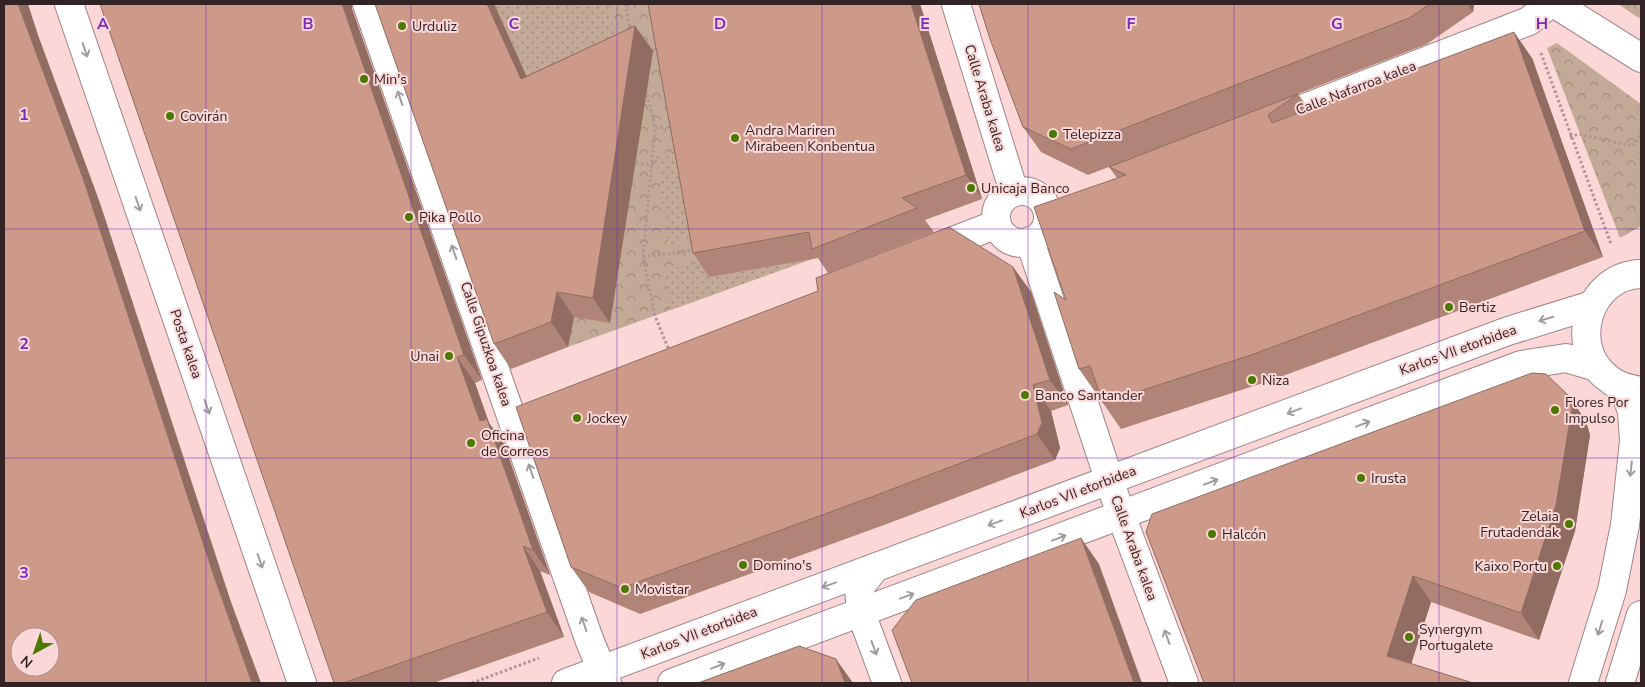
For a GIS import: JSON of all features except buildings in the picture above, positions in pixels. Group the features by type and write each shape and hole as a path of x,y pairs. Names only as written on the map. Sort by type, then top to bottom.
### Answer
{"street":[{"name":"Posta kalea","path":"69,4 302,683"},
{"name":"Calle Gipuzkoa kalea","path":"367,4 590,639 605,676"},
{"name":"Calle Araba kalea","path":"956,4 1014,192"},
{"name":"Calle Nafarroa kalea","path":"1251,129 1529,21 1548,4"},
{"path":"1555,4 1636,52"},
{"path":"1024,190 1032,193 1040,198 1046,208 1047,222 1044,230 1039,236 1030,241 1014,242 1006,238 997,224 997,208 1001,200 1014,192 1024,190"},
{"path":"1046,208 1074,198"},
{"path":"906,260 997,224"},
{"name":"Calle Araba kalea","path":"1030,241 1121,515 1184,683"},
{"path":"1582,683 1612,590 1625,525 1634,441 1632,389 1608,379 1597,367 1589,352 1585,337 1587,320 1592,305 1600,293 1610,284 1639,273"},
{"name":"Karlos VII etorbidea","path":"566,683 605,676 875,568 1508,330 1592,305"},
{"path":"672,683 1522,365 1566,358 1597,367"},
{"path":"875,568 859,588 861,613 887,683"},
{"path":"1620,683 1641,616"}],"path":[{"path":"625,4 632,32"},
{"path":"1544,61 1570,137 1613,250"},
{"path":"643,80 655,128 643,257 655,316 669,351"},
{"path":"655,128 663,127"},
{"path":"1570,137 1580,134 1633,146 1641,134"},
{"path":"636,163 652,166"},
{"path":"643,257 704,249"},
{"path":"472,683 542,657"}],"green space":[{"path":"493,4 663,4 823,255 568,347"},
{"path":"494,4 607,4 625,64 539,104"},
{"path":"1618,4 1641,4 1641,18 1637,17"},
{"path":"1557,43 1641,104 1641,226 1620,238 1547,48"},
{"path":"686,148 703,238 668,243 656,156"},
{"path":"823,255 671,310 663,270 706,261"}],"place":[{"name":"Urduliz","path":"402,26"},
{"name":"Min's","path":"364,79"},
{"name":"Covirán","path":"170,116"},
{"name":"Telepizza","path":"1053,134"},
{"name":"Andra Mariren Mirabeen Konbentua","path":"735,138"},
{"name":"Unicaja Banco","path":"971,188"},
{"name":"Pika Pollo","path":"409,217"},
{"name":"Bertiz","path":"1449,307"},
{"name":"Unai","path":"449,356"},
{"name":"Niza","path":"1252,380"},
{"name":"Banco Santander","path":"1025,395"},
{"name":"Flores Por Impulso","path":"1555,410"},
{"name":"Jockey","path":"577,418"},
{"name":"Oficina de Correos","path":"471,443"},
{"name":"Irusta","path":"1361,478"},
{"name":"Zelaia Frutadendak","path":"1569,524"},
{"name":"Halcón","path":"1212,534"},
{"name":"Domino's","path":"743,565"},
{"name":"Kaixo Portu","path":"1557,566"},
{"name":"Movistar","path":"625,589"},
{"name":"Synergym Portugalete","path":"1409,637"}]}
